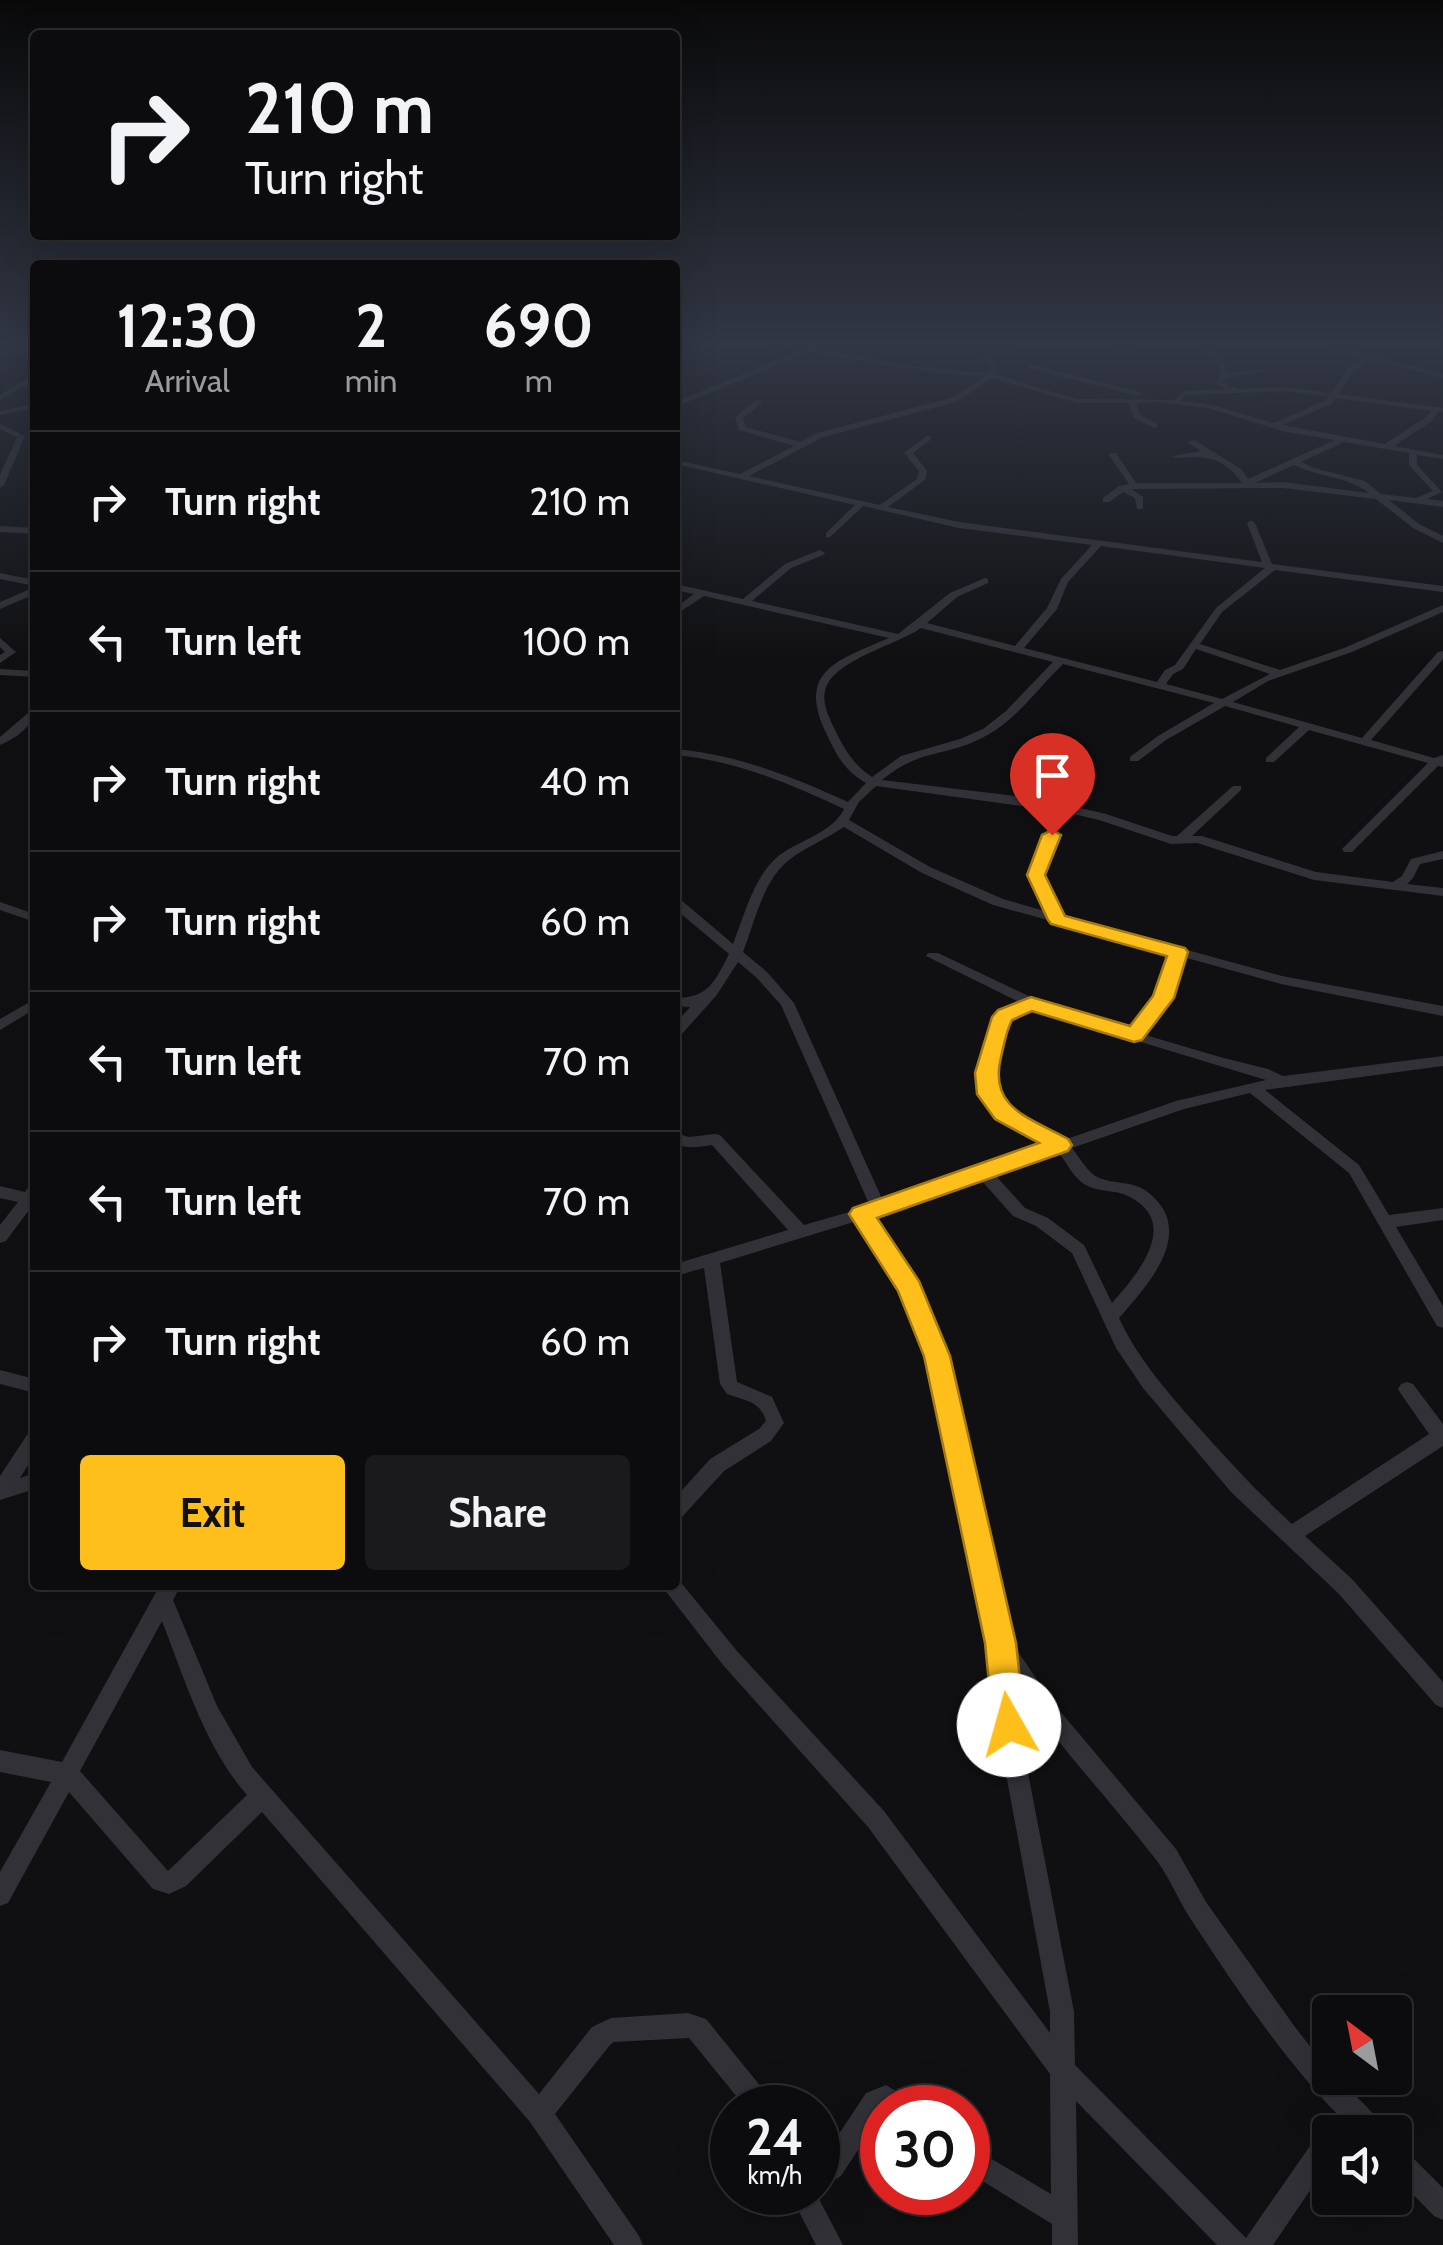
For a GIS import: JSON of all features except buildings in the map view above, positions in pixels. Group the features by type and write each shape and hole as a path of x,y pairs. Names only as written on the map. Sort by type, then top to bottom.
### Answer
{"street":[{"path":"0,485 14,451"},
{"path":"740,476 786,451"},
{"path":"882,507 921,480 923,472 908,453 911,451"},
{"path":"1207,451 1238,471 1247,483"},
{"path":"1247,483 1317,451"},
{"path":"1407,451 1443,457"},
{"path":"1414,452 1413,465 1438,492 1416,500"},
{"path":"1176,456 1211,453"},
{"path":"1112,455 1134,486"},
{"path":"1293,461 1311,470 1359,481 1416,526 1443,540"},
{"path":"680,465 959,525 1443,589"},
{"path":"1106,500 1122,488 1134,486 1247,483 1443,504"},
{"path":"1220,499 1232,484"},
{"path":"1122,488 1140,497 1140,507"},
{"path":"829,535 861,504"},
{"path":"1250,522 1271,567"},
{"path":"1,530 30,532"},
{"path":"1017,650 1052,609 1064,581 1100,544"},
{"path":"746,602 788,566 820,553"},
{"path":"1160,686 1220,610 1271,567"},
{"path":"0,576 30,585"},
{"path":"986,581 945,601 919,624 843,666 820,690 828,726 844,759 874,782 1066,808 1179,840 1198,839 1324,878 1443,892"},
{"path":"680,588 900,636"},
{"path":"0,606 30,590"},
{"path":"680,609 704,592"},
{"path":"1134,760 1222,702 1278,673 1348,650 1443,608"},
{"path":"919,624 1440,760"},
{"path":"0,640 10,652 0,660"},
{"path":"1192,645 1278,673"},
{"path":"1364,742 1442,654"},
{"path":"680,1027 738,955 747,916 776,865 844,822 850,807 874,782 909,756 973,738 992,728 1059,662"},
{"path":"0,672 30,674"},
{"path":"0,742 30,716"},
{"path":"1270,760 1306,726"},
{"path":"680,752 747,770 850,807"},
{"path":"1348,848 1440,760"},
{"path":"1179,840 1237,788"},
{"path":"1058,920 1036,875 1066,808"},
{"path":"844,822 948,880 998,902 1282,980 1443,1010"},
{"path":"1396,886 1407,878 1415,862 1443,854"},
{"path":"680,906 788,1003 870,1211 910,1288 937,1356 1000,1643 1013,1752 1062,2012 1065,2245"},
{"path":"4,911 30,917"},
{"path":"1134,1035 1163,998 1178,952"},
{"path":"934,956 1031,1004 1263,1072 1282,1081"},
{"path":"680,1003 704,1000"},
{"path":"1031,1004 1005,1015 999,1022 986,1084 988,1094 1003,1113 1060,1145 1092,1182 1140,1195 1158,1223 1162,1242 1157,1259 1110,1317"},
{"path":"0,1025 30,1006"},
{"path":"680,1268 870,1211 1150,1114 1282,1081 1443,1061"},
{"path":"1252,1087 1348,1162 1370,1190 1386,1222 1436,1298 1443,1321"},
{"path":"680,1140 688,1143 711,1137 721,1143 800,1232"},
{"path":"983,1172 1020,1212 1052,1228 1078,1250 1136,1365 1187,1430 1238,1486 1345,1586 1443,1698"},
{"path":"0,1192 30,1194"},
{"path":"0,1237 30,1195"},
{"path":"1386,1222 1443,1214"},
{"path":"680,1506 717,1465 765,1435 775,1423 771,1409 756,1394 732,1390 728,1384 711,1259"},
{"path":"0,1377 30,1385"},
{"path":"1292,1535 1442,1437 1406,1388"},
{"path":"0,1492 30,1446"},
{"path":"0,1492 30,1483"},
{"path":"675,1590 876,1818 1061,2068 1236,2245"},
{"path":"0,1895 167,1592"},
{"path":"167,1592 209,1713 261,1797 540,2113 630,2245"},
{"path":"1000,1643 1047,1711 1168,1857 1198,1910 1347,2115"},
{"path":"0,1761 68,1774 161,1880 169,1882 261,1797"},
{"path":"540,2113 601,2036 611,2030 698,2028 744,2085"},
{"path":"840,2155 860,2125"},
{"path":"1256,2245 1312,2166"},
{"path":"990,2172 1064,2217"},
{"path":"1412,2175 1443,2207"},
{"path":"812,2215 830,2245"}],"route":[{"path":"1009,1725 1000,1643 937,1356 910,1288 861,1214 1060,1145 1003,1113 988,1094 986,1073 999,1022 1005,1015 1031,1004 1134,1035 1163,998 1178,952 1058,920 1036,878 1052,835"}]}
